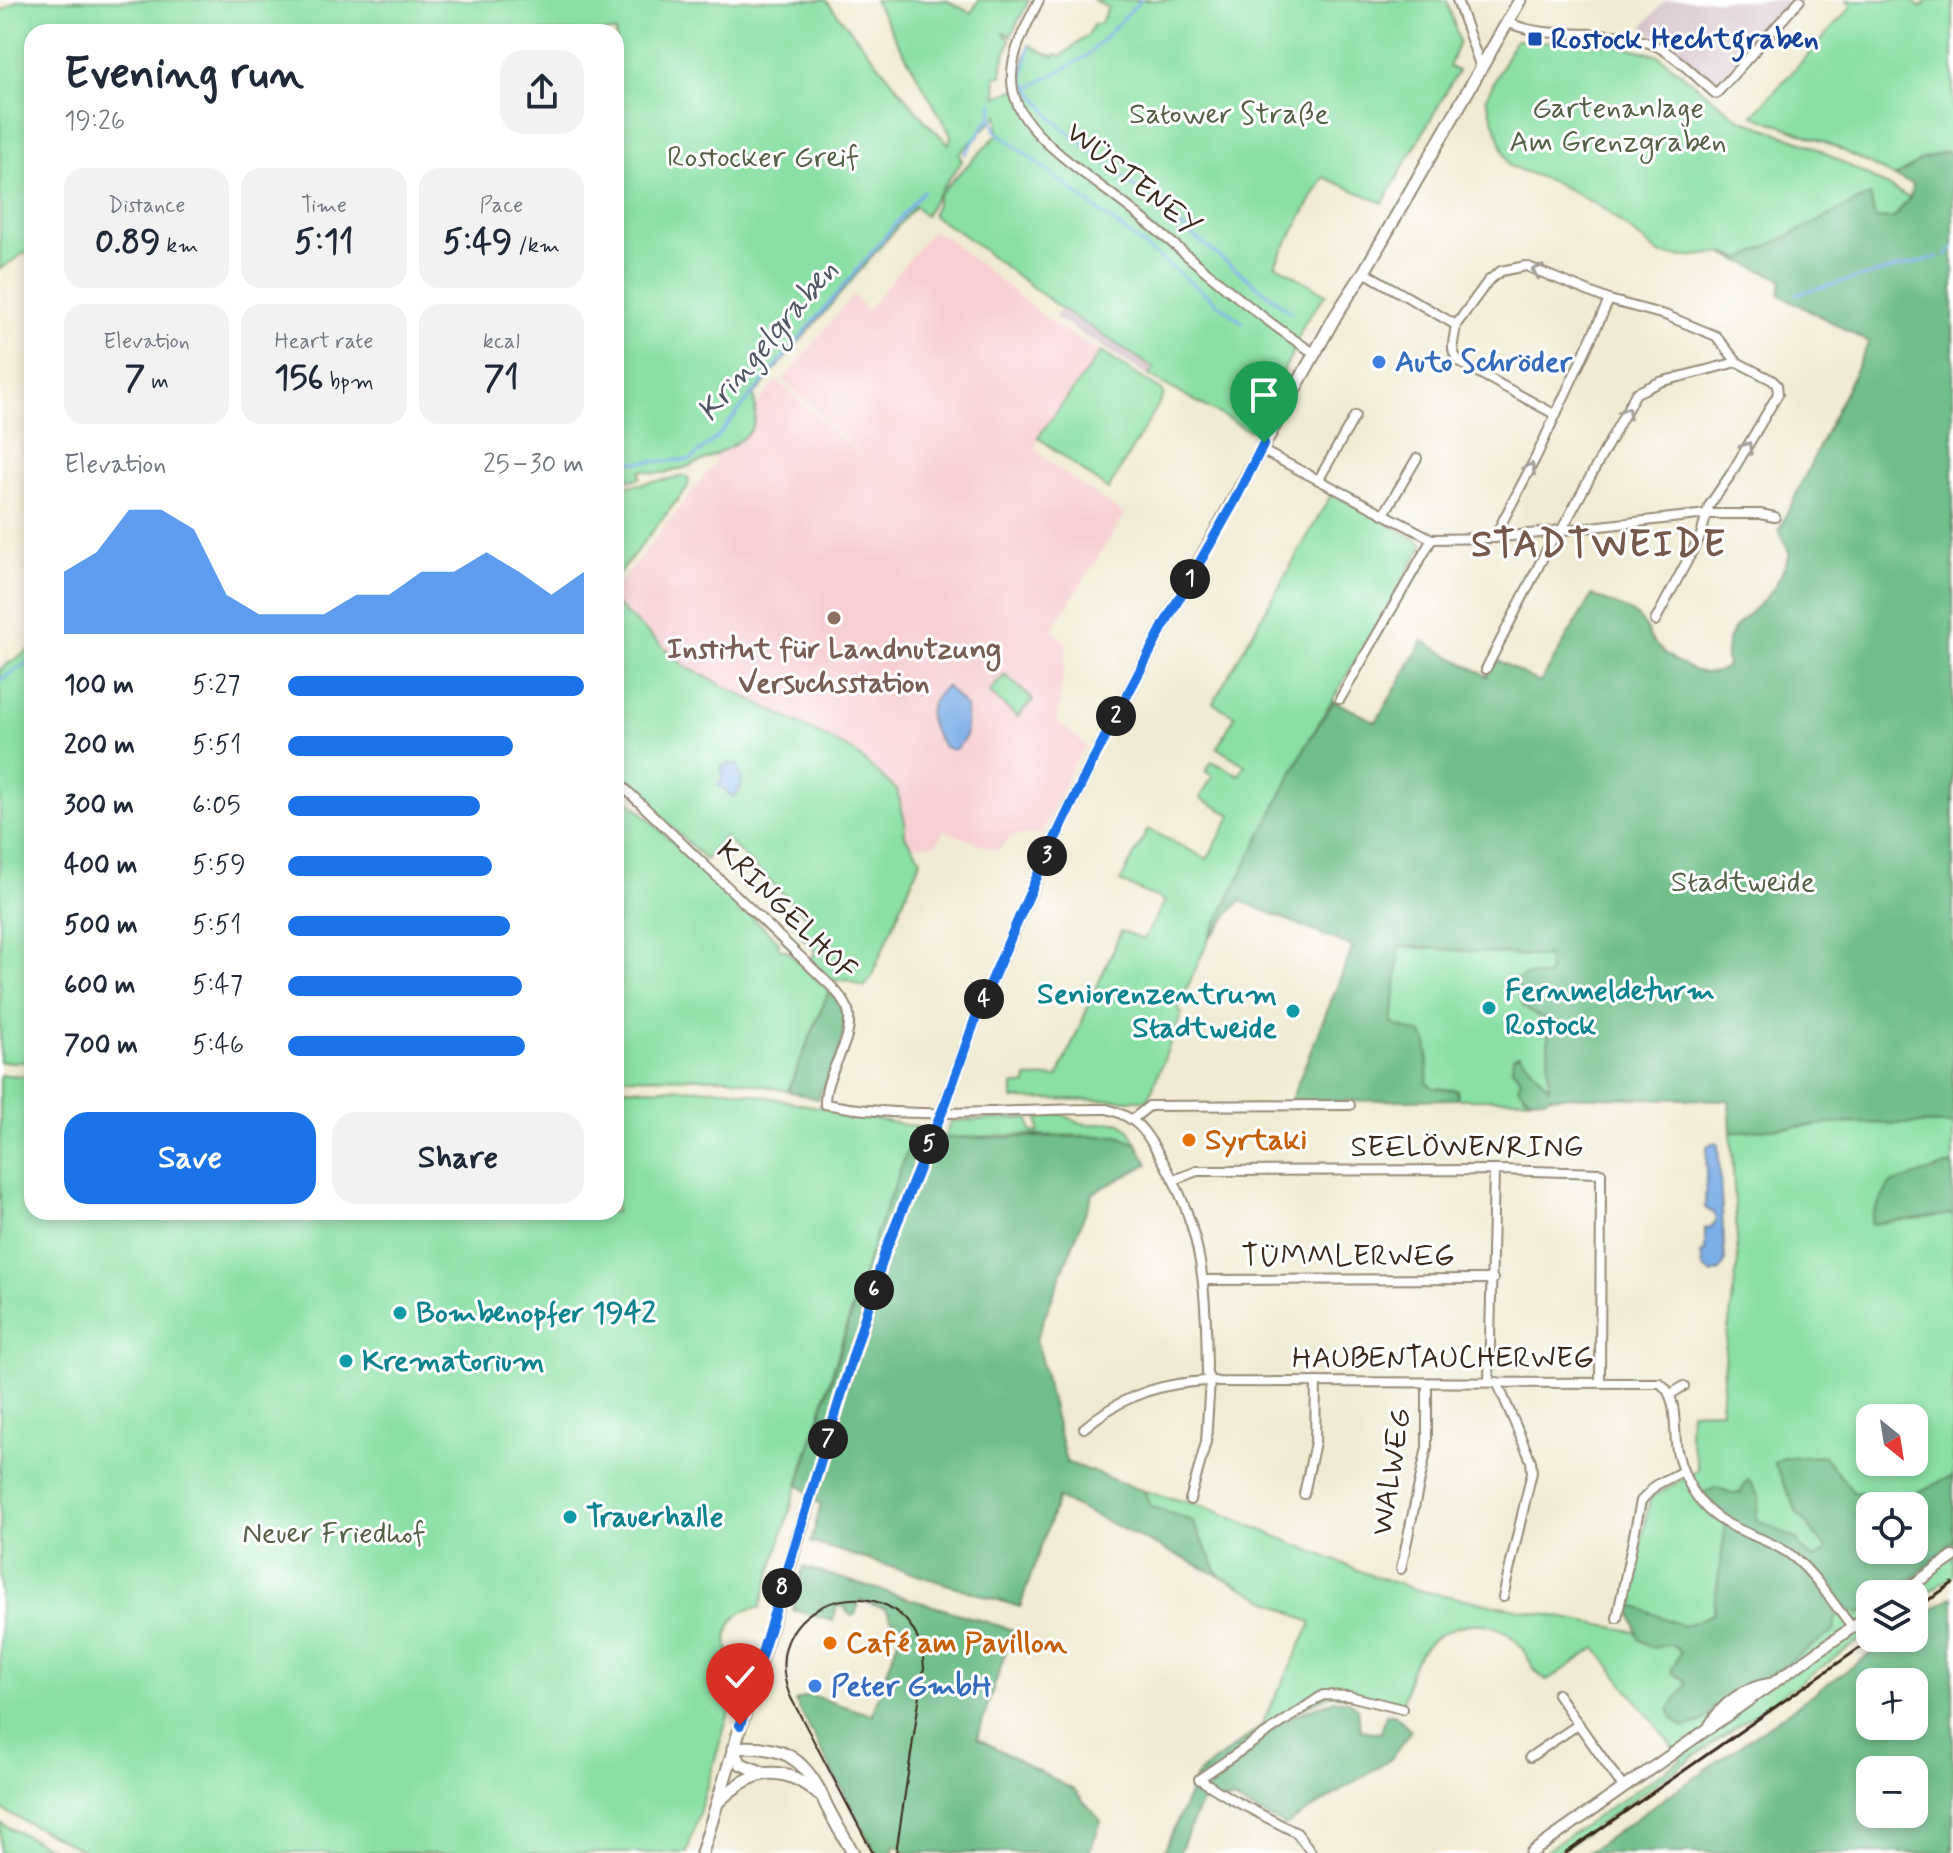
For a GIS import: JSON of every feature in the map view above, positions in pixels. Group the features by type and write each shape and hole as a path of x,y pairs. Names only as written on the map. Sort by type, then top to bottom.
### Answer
{"main road":[{"path":"702,1853 885,1252 976,1017 1060,828 1165,623 1314,353 1520,0"},
{"path":"733,1748 741,1764 766,1773 797,1777 822,1798"},
{"path":"733,1748 758,1748 800,1762 812,1776 853,1853"},
{"path":"718,1801 741,1783 766,1773"}],"street":[{"name":"WÜSTENEY","path":"1039,0 1023,33 1011,72 1016,102 1026,121 1069,160 1280,331 1314,353"},
{"path":"1457,0 1481,68"},
{"path":"1507,22 1524,30 1620,35 1646,42 1661,48 1716,94 1800,0"},
{"path":"1556,415 1453,356 1456,325 1488,281 1501,271 1526,266 1609,300 1665,315 1716,336 1737,362 1777,385 1778,394 1709,506 1701,535 1655,621"},
{"path":"1364,272 1456,325"},
{"path":"1494,538 1609,300"},
{"path":"1486,669 1636,393 1660,382 1737,362"},
{"path":"1319,479 1355,416"},
{"path":"1261,450 1432,539 1494,538 1707,514 1775,517"},
{"path":"1384,514 1417,458"},
{"path":"1340,699 1432,539"},
{"name":"KRINGELHOF","path":"624,788 845,1002 848,1010 847,1035 827,1081 825,1104 874,1112 941,1114"},
{"path":"1133,1119 1149,1106 1350,1105"},
{"path":"941,1114 1107,1109 1133,1119 1146,1133 1174,1180 1190,1215 1204,1280 1207,1374 1210,1380 1206,1442 1190,1500"},
{"path":"1494,1170 1493,1382 1531,1461 1532,1472 1503,1597"},
{"name":"SEELÖWENRING","path":"1174,1180 1197,1171 1494,1170 1601,1173 1600,1382"},
{"name":"TÜMMLERWEG","path":"1204,1280 1493,1279"},
{"name":"HAUBENTAUCHERWEG","path":"1084,1428 1118,1402 1138,1393 1175,1383 1210,1380 1660,1383 1671,1394"},
{"path":"1304,1494 1315,1442 1316,1382"},
{"name":"WALWEG","path":"1401,1569 1427,1447 1427,1383"},
{"path":"1684,1386 1671,1394 1677,1451 1683,1471 1701,1502 1720,1520 1772,1544 1804,1566 1852,1627"},
{"path":"1617,1618 1641,1501 1656,1485 1683,1471"},
{"path":"1920,1580 1953,1557"},
{"path":"1531,1853 1856,1624"},
{"path":"1557,1694 1623,1787"},
{"path":"1312,1853 1297,1833 1199,1779 1323,1695 1349,1696 1402,1709"},
{"path":"1530,1757 1579,1724"}],"shaded area":[{"path":"1666,0 1791,0 1714,86 1643,26"},
{"name":"Institut für Landnutzung Versuchsstation","path":"932,231 944,236 1052,323 1101,352 1038,437 1035,449 1058,469 1125,515 1052,630 1067,644 1057,721 1086,745 1072,766 1042,834 1012,836 997,851 944,830 936,844 911,846 905,836 897,790 853,751 686,667 624,612 624,578 716,461 713,458 777,380 875,468 783,380 853,295 867,310"},
{"path":"1061,308 1155,368 1149,376 1055,317"}],"green space":[{"path":"18,0 826,0 926,122 949,144 951,135 874,0 946,0 971,13 979,0 1029,0 1011,36 1003,32 1010,40 1002,64 1002,76 995,77 997,97 1022,87 1022,68 1029,45 1054,57 1056,54 1061,56 1088,35 1093,25 1101,23 1108,8 1094,0 1447,0 1459,42 1449,67 1458,71 1383,203 1324,177 1275,264 1326,294 1305,322 1288,362 1250,431 1149,376 1154,368 1056,305 932,215 939,194 998,134 998,115 959,154 962,161 938,194 925,216 915,206 754,395 755,419 749,432 729,447 699,462 668,472 640,471 640,478 630,480 624,468 624,24 24,24 24,253 0,269 0,12"},
{"path":"1846,0 1911,0 1921,8 1928,0 1953,0 1953,158 1947,151 1923,159 1895,177 1830,144 1753,115 1852,6"},
{"name":"Gartenanlage Am Grenzgraben","path":"1515,40 1617,44 1659,56 1738,118 1810,145 1910,198 1893,218 1875,219 1870,196 1742,259 1721,253 1686,257 1661,255 1601,207 1556,183 1509,166 1486,98"},
{"name":"Stadtweide","path":"1947,151 1953,158 1953,1124 1844,1123 1731,1132 1729,1100 1533,1098 1518,1086 1521,1079 1512,1068 1513,1057 1520,1054 1549,1088 1548,1019 1524,1007 1517,980 1526,975 1548,977 1548,957 1400,946 1392,1024 1422,1034 1428,1045 1427,1083 1434,1088 1457,1090 1458,1099 1290,1102 1353,947 1241,901 1209,938 1309,740 1334,701 1376,722 1423,641 1487,676 1495,659 1540,683 1592,595 1638,617 1657,646 1687,667 1709,673 1727,666 1728,640 1733,631 1773,589 1790,554 1779,530 1869,342 1780,295 1782,279 1721,253 1742,259 1870,195 1875,219 1893,218 1910,198 1912,184 1895,177 1923,159"},
{"path":"1101,352 1164,395 1108,490 1038,437"},
{"path":"686,476 689,479 687,488 624,567 624,487"},
{"path":"1332,493 1424,544 1309,740 1209,938 1178,1009 1182,1013 1148,1100 1013,1099 1013,1085 1026,1085 1027,1078 1058,1077 1121,931 1144,939 1165,901 1120,882 1148,829 1207,859 1232,815 1200,798 1213,776 1206,772 1212,761 1239,775 1245,765 1217,748 1235,716 1213,703"},
{"path":"624,612 686,667 853,751 897,790 905,836 921,859 870,980 864,987 847,980 830,981 809,960 816,952 801,935 809,919 724,837 706,860 624,782"},
{"path":"24,653 24,1062 0,1062 0,669"},
{"path":"1005,675 1033,700 1017,717 989,692"},
{"path":"624,796 740,906 737,911 743,915 748,913 779,942 782,950 786,950 829,991 788,1091 729,1078 624,1077"},
{"path":"1399,946 1548,957 1548,977 1526,975 1517,980 1524,1007 1548,1019 1549,1089 1521,1080 1525,1096 1531,1099 1458,1099 1457,1090 1434,1088 1427,1083 1428,1045 1392,1024"},
{"path":"829,991 839,1003 844,1030 818,1099 788,1091"},
{"name":"Neuer Friedhof","path":"0,1075 24,1076 24,1220 624,1220 624,1088 728,1089 916,1127 853,1305 760,1608 744,1611 729,1628 730,1653 743,1666 687,1853 88,1853 0,1809"},
{"path":"1062,1114 1081,1123 1118,1123 1131,1132 1137,1144 1118,1136 944,1138 951,1121 1029,1118 1031,1132 1039,1132 1038,1116"},
{"path":"1844,1123 1953,1124 1953,1575 1928,1592 1928,1580 1856,1580 1856,1643 1557,1853 1543,1853 1682,1759 1596,1648 1547,1681 1518,1643 1500,1629 1486,1624 1457,1627 1431,1641 1421,1652 1411,1669 1403,1702 1331,1694 1260,1728 1312,1623 1220,1576 1192,1521 1149,1506 1144,1491 1206,1507 1365,1573 1417,1590 1638,1632 1629,1604 1650,1498 1699,1470 1689,1435 1690,1411 1721,1410 1725,1351 1738,1261 1731,1132"},
{"path":"916,1127 944,1138 1118,1136 1137,1144 1148,1164 1093,1193 1036,1339 1066,1462 1144,1491 1150,1506 1192,1521 1220,1576 1058,1498 1020,1607 811,1542 821,1505 799,1484 877,1231"},
{"path":"1953,1164 1953,1214 1871,1224 1872,1215 1890,1184"},
{"path":"1824,1456 1856,1492 1856,1564 1928,1564 1928,1492 1917,1492 1953,1476 1953,1539 1926,1567 1909,1580 1856,1580 1856,1612 1837,1608 1834,1631 1767,1677 1723,1700 1701,1723 1683,1728 1669,1710 1686,1685 1685,1680 1671,1672 1680,1653 1672,1646 1653,1648 1639,1639 1629,1604 1683,1626 1713,1614 1726,1525 1701,1502 1706,1492 1716,1487 1741,1493 1749,1480 1759,1497 1756,1519 1797,1540 1801,1549 1814,1558 1824,1553 1826,1548 1797,1512 1774,1463 1783,1458"},
{"path":"803,1567 1013,1630 977,1738 1074,1790 1101,1821 1089,1853 905,1853 901,1847 894,1845 892,1853 876,1853 795,1701 810,1695 872,1715 898,1640 894,1624 886,1609 860,1600 852,1616 846,1611 847,1608 837,1606 833,1621 793,1610"},
{"path":"1953,1596 1953,1853 1587,1853 1873,1652 1928,1652 1928,1613"},
{"path":"1334,1700 1347,1700 1358,1709 1360,1730 1381,1733 1386,1714 1394,1714 1411,1730 1391,1759 1285,1826 1233,1800 1201,1803 1179,1853 1163,1853 1196,1778 1203,1770 1260,1728"},
{"path":"0,1823 60,1853 0,1853"}],"water":[{"path":"946,686 966,707 965,736 953,750 944,747 933,730 929,715 933,702"},
{"path":"737,765 742,777 740,790 733,797 718,785 723,776 721,767"},
{"path":"1715,1142 1718,1144 1725,1262 1720,1271 1711,1274 1703,1267 1701,1254 1705,1251 1705,1228 1716,1221 1714,1214 1705,1208 1707,1146"}],"waterway":[{"name":"Kringelgraben","path":"1029,88 1087,56 1141,0"},
{"path":"1029,47 1023,80 1054,120 1192,235 1292,313"},
{"name":"Kringelgraben","path":"965,154 991,116 993,103"},
{"path":"991,116 996,131 1243,323"},
{"name":"Kringelgraben","path":"624,463 690,460 716,438 923,191"},
{"path":"1947,255 1953,248"},
{"path":"1796,294 1938,257"},
{"name":"Kringelgraben","path":"0,680 24,665"}],"tram line":[{"path":"873,1853 790,1696 784,1660 793,1632 813,1612 839,1601 868,1600 894,1610 915,1632 924,1668 896,1853"}],"railway":[{"path":"1928,1600 1953,1583"},
{"path":"1566,1853 1856,1651"}],"place":[{"name":"Rostock Hechtgraben","path":"1535,39"},
{"name":"Auto Schröder","path":"1379,362"},
{"name":"Institut für Landnutzung Versuchsstation","path":"834,618"},
{"name":"Fernmeldeturm Rostock","path":"1489,1008"},
{"name":"Seniorenzentrum Stadtweide","path":"1293,1011"},
{"name":"Syrtaki","path":"1189,1140"},
{"name":"Bombenopfer 1942","path":"400,1313"},
{"name":"Krematorium","path":"346,1361"},
{"name":"Trauerhalle","path":"570,1517"},
{"name":"Café am Pavillon","path":"830,1643"},
{"name":"Peter GmbH","path":"815,1686"}],"district":[{"name":"STADTWEIDE","path":"1599,545"}],"route":[{"path":"740,1725 885,1252 946,1102 976,1017 1039,872 1091,764 1264,443"}],"park label":[{"name":"Satower Straße","path":"1229,114"},
{"name":"Rostocker Greif","path":"763,157"}]}
